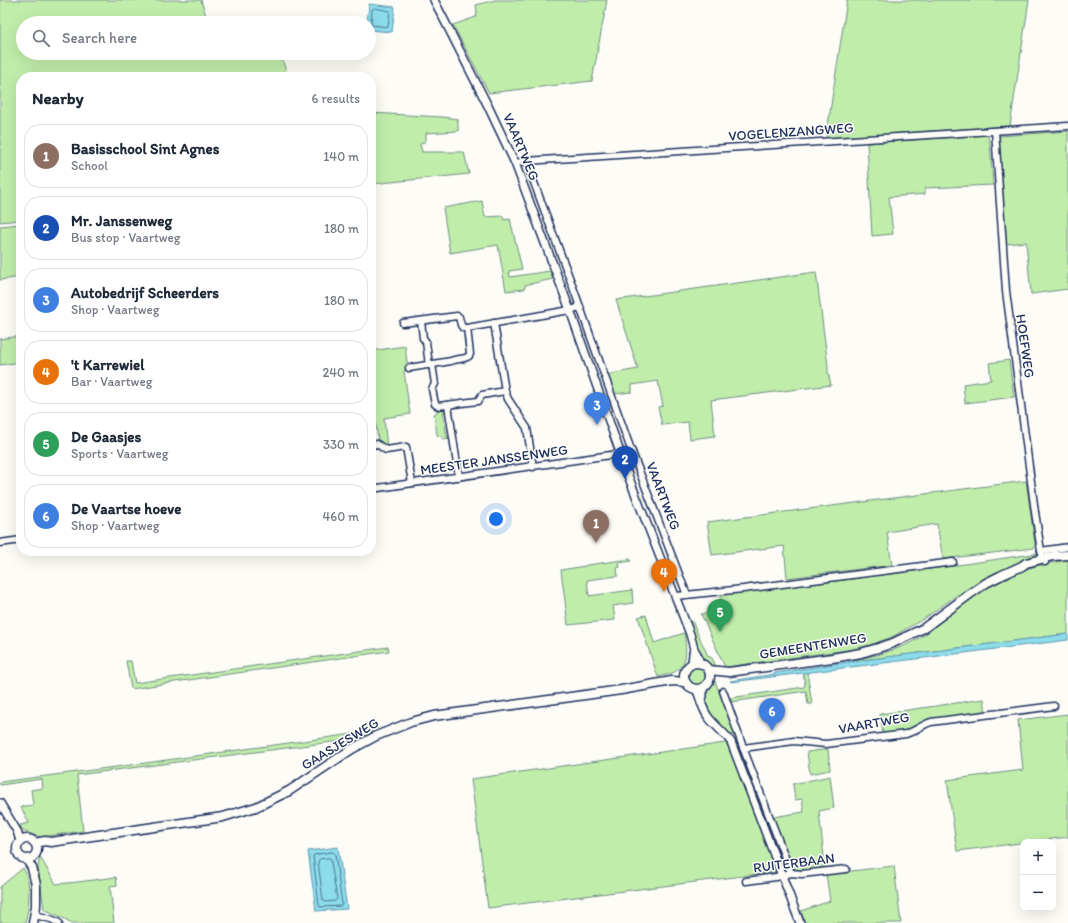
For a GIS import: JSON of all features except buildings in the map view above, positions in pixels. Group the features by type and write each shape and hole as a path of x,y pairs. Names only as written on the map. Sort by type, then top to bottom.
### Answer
{"main road":[{"name":"GEMEENTENWEG","path":"710,674 847,656 893,643 924,628 970,594 1005,573 1022,566 1028,566 1043,557 1059,559 1068,552"},
{"path":"696,663 704,665 710,674 709,682 700,688 690,687 685,678 687,668 696,663"},
{"name":"GAASJESWEG","path":"36,846 51,842 223,817 256,807 289,791 352,749 376,736 411,722 434,716 621,690 672,681 676,678 685,678"},
{"path":"22,840 31,840 36,846 36,854 30,859 20,857 17,854 17,846 22,840"},
{"path":"30,859 37,897 34,919"}],"street":[{"name":"VAARTWEG","path":"434,0 515,163 570,310 621,454 690,634 697,654 696,663"},
{"name":"VOGELENZANGWEG","path":"515,163 526,161 1068,126"},
{"name":"HOEFWEG","path":"995,131 1006,291 1035,512 1043,557"},
{"name":"VAARTWEG","path":"526,161 632,452 687,595"},
{"path":"403,323 457,316 459,317 463,328 467,328 580,307"},
{"path":"421,321 423,338 426,342 435,384 432,389 434,402 436,405 440,406 478,401 482,395 505,391"},
{"path":"494,323 505,391 508,399 527,428 533,467"},
{"path":"409,368 451,362 455,359 467,358 470,356 467,328"},
{"path":"448,405 459,477"},
{"path":"376,444 386,450 406,447 412,484"},
{"name":"VAARTWEG","path":"621,454 632,452"},
{"name":"MEESTER JANSSENWEG","path":"376,488 621,454"},
{"path":"0,543 16,541"},
{"name":"GEMEENTENWEG","path":"1043,557 1068,552"},
{"path":"676,596 736,590 953,562"},
{"path":"700,688 701,703 704,711 710,720 726,735 736,753 800,923"},
{"path":"724,691 744,749 791,873"},
{"name":"VAARTWEG","path":"736,753 744,749 794,741 826,744 906,734 931,722 1054,706"},
{"path":"0,803 17,831 21,834 22,840"},
{"name":"RUITERBAAN","path":"746,881 776,877 791,873 802,874 846,869"},
{"path":"34,919 51,919 59,923"}],"green space":[{"path":"0,0 201,0 206,16 16,16 16,60 282,60 286,72 16,72 16,220 0,222"},
{"path":"495,0 607,0 592,81 489,93 453,25 476,17 476,5"},
{"path":"847,0 1029,0 1010,126 826,138"},
{"path":"376,113 458,119 458,131 426,133 426,141 420,144 422,152 464,152 469,174 376,183"},
{"path":"1068,131 1068,289 1031,294 1026,242 1006,244 999,141 1000,136"},
{"path":"987,135 990,144 993,185 925,188 925,194 889,197 893,234 872,236 867,143"},
{"path":"482,201 485,217 503,216 504,220 510,219 522,269 509,271 510,277 550,271 553,279 525,285 524,289 506,291 498,245 450,253 443,208"},
{"path":"16,224 16,278 0,280 0,226"},
{"path":"816,272 828,372 831,385 711,400 715,436 690,439 688,422 662,425 658,407 663,406 658,381 632,385 632,392 613,394 605,375 638,369 616,300"},
{"path":"16,337 16,363 0,365 0,339"},
{"path":"405,346 408,370 404,371 410,414 384,418 387,448 378,440 376,426 376,350"},
{"path":"1009,360 1014,397 965,403 963,384 991,380 989,363"},
{"path":"438,408 445,408 447,411 443,412 447,437 451,438 443,439 441,436 437,435 434,414 437,412"},
{"path":"1026,481 1035,544 1034,548 943,559 937,524 887,532 892,565 787,578 784,546 712,555 707,522"},
{"path":"1039,553 1036,558 970,591 957,595 925,618 892,637 854,649 725,667 701,614 718,613 720,611 722,604 719,593 812,581 816,584"},
{"path":"630,559 631,561 619,563 620,567 617,568 618,576 587,580 589,596 632,590 633,603 613,606 615,620 568,625 561,570"},
{"path":"1068,560 1068,634 848,662 885,653 913,641 934,628 945,616 989,584 1022,570"},
{"path":"646,615 654,643 684,633 686,649 685,659 680,668 672,673 658,677 638,617"},
{"path":"692,621 708,656 712,658 717,668 709,665 698,653 689,622"},
{"path":"388,647 389,651 131,689 126,661 131,661 135,683"},
{"path":"694,667 702,667 707,672 705,683 702,685 694,685 689,680 689,672"},
{"path":"803,672 807,672 812,704 808,704 806,691 731,702 730,698 804,687"},
{"path":"715,681 736,737 720,725 713,716 706,702 706,689"},
{"path":"984,699 986,713 925,721 910,730 883,734 880,714"},
{"path":"1068,714 1068,837 1052,839 1020,839 1020,843 957,851 947,780 1023,770 1018,720"},
{"path":"372,731 363,737 348,740 77,775 83,831 41,837 23,831 20,825 29,823 21,807 33,805 31,790 43,788 42,779 0,785 0,782"},
{"path":"725,743 727,744 733,757 776,871 775,872 488,908 471,779"},
{"path":"828,749 830,770 810,774 807,752"},
{"path":"830,776 834,808 819,811 825,867 804,870 793,868 773,817 804,812 802,799 795,800 793,784"},
{"path":"40,857 56,884 116,877 117,885 110,886 114,923 72,923 44,909 38,867"},
{"path":"894,866 901,923 805,923 801,911 830,901 826,874"},
{"path":"23,868 28,879 29,887 28,910 25,923 0,923 0,887"}],"water":[{"path":"369,4 395,7 392,32 376,31 376,16 368,16"},
{"path":"1068,634 1068,640 730,681 848,662"},
{"path":"338,847 347,909 316,911 308,851"}],"place":[{"name":"Autobedrijf Scheerders","path":"597,425"},
{"name":"Mr. Janssenweg","path":"625,479"},
{"name":"Basisschool Sint Agnes","path":"596,543"},
{"name":"'t Karrewiel","path":"664,592"},
{"name":"De Gaasjes","path":"720,632"},
{"name":"De Vaartse hoeve","path":"772,731"}]}
